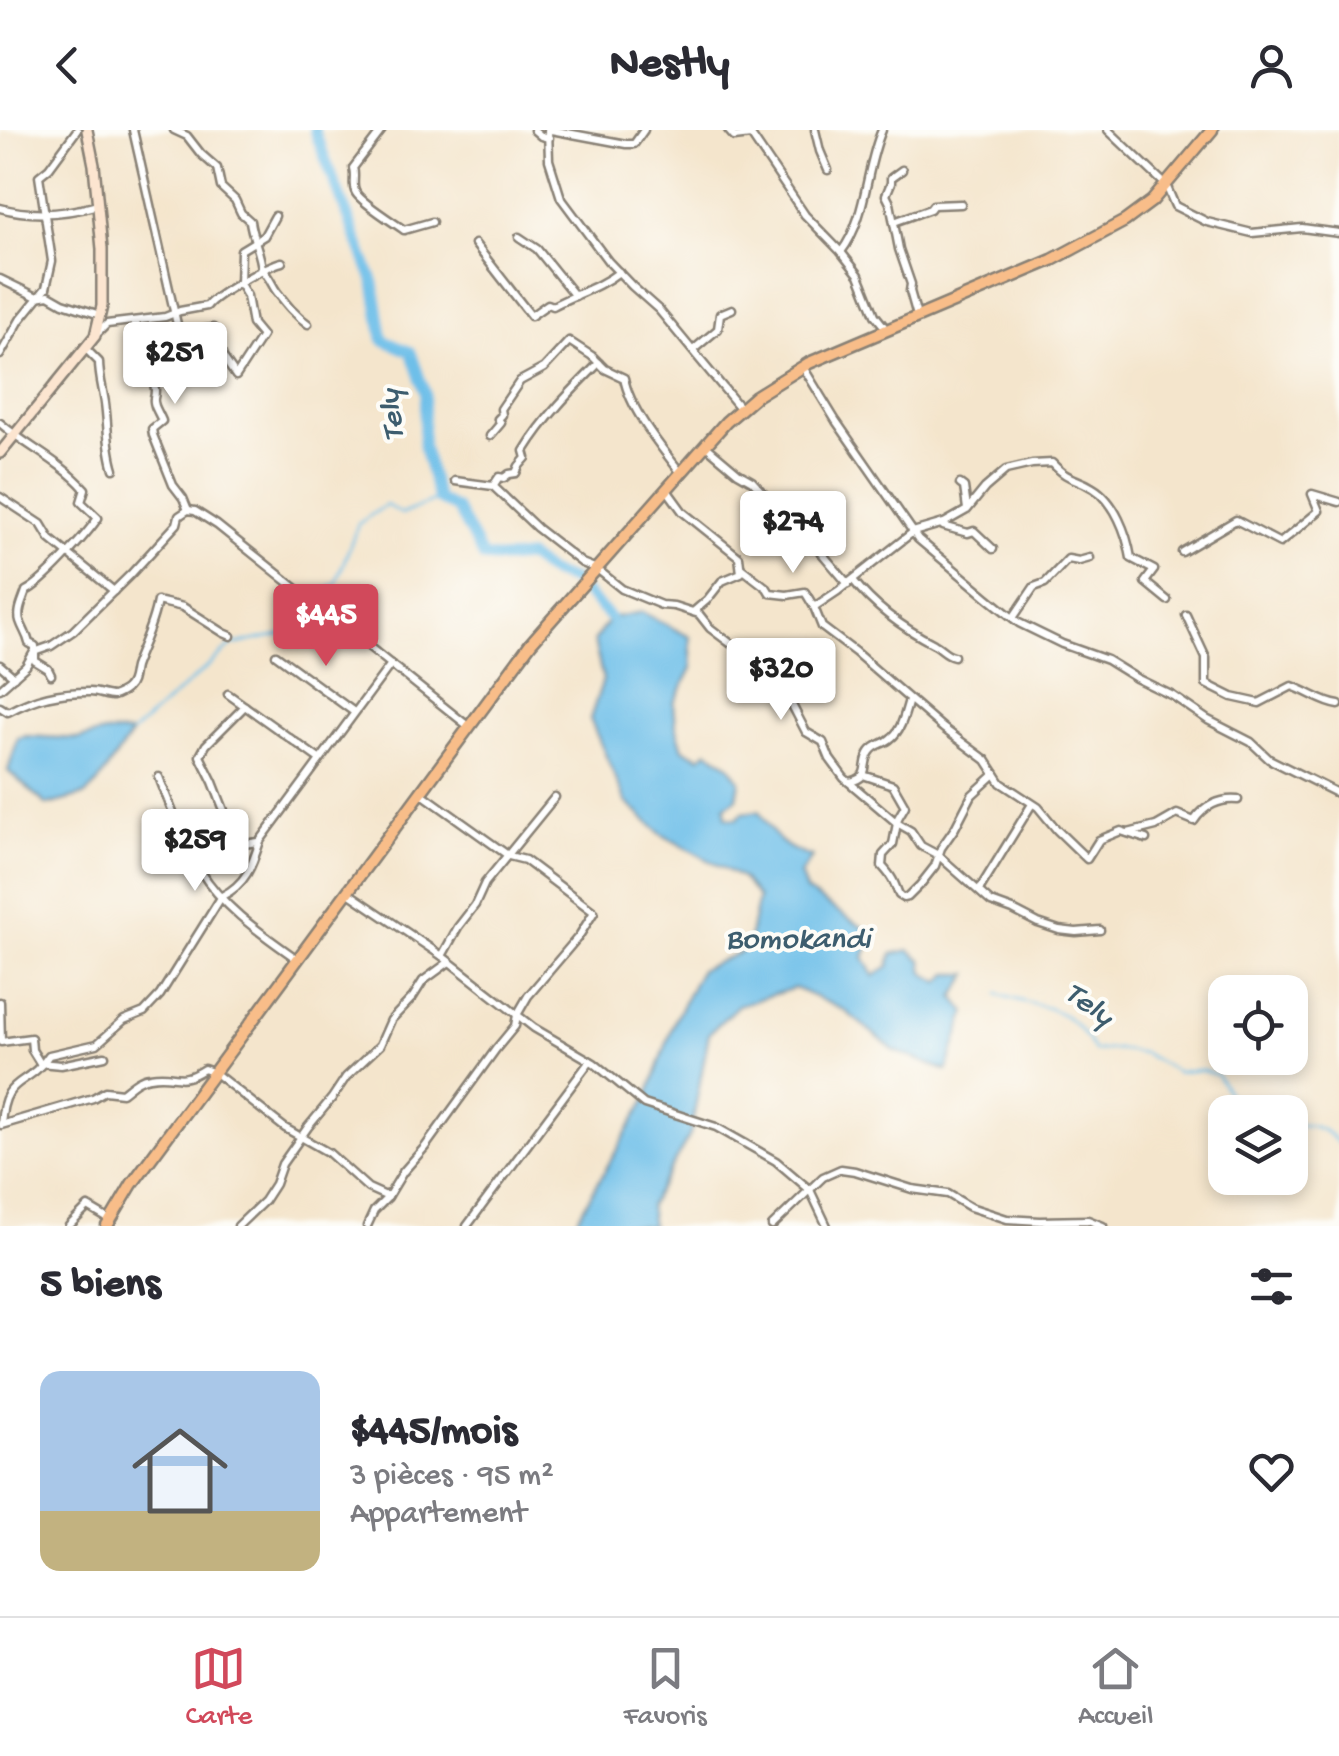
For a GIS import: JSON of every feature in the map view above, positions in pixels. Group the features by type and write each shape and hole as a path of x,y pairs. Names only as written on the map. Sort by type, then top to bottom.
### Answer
{"main road":[{"path":"108,1223 132,1184 530,643 726,422 803,367 1052,260 1125,221 1152,201 1212,130"}],"street":[{"path":"0,355 20,320 46,288 52,261 39,176 77,130"},
{"path":"86,130 94,164 102,249 102,306 95,336"},
{"path":"134,130 179,333 212,328 223,357 236,376 262,336 252,324 247,296 240,284 241,250 264,236 275,216"},
{"path":"174,130 186,136 217,168 221,187 250,221 262,270"},
{"path":"382,130 354,168 357,195 404,230 432,222"},
{"path":"534,130 541,136 549,133 626,144 634,144 644,130"},
{"path":"728,130 734,137 750,133 805,215 859,276 875,315 888,330"},
{"path":"815,130 828,170"},
{"path":"840,252 849,241 863,202 882,130"},
{"path":"1108,130 1166,185 1176,206 1208,222 1252,234 1302,228 1339,233"},
{"path":"549,133 550,160 561,198 584,231 659,310 741,409"},
{"path":"902,170 891,178 886,191 918,317"},
{"path":"894,222 933,205 960,204"},
{"path":"0,208 12,212 72,213 98,205"},
{"path":"518,237 538,249 576,298"},
{"path":"476,244 531,316 548,304 553,306 576,298 619,272"},
{"path":"0,453 107,324 164,317 207,306 214,296 275,262 282,262"},
{"path":"262,270 269,274 274,289 290,311 308,324"},
{"path":"0,279 37,297 49,294 63,303 100,314"},
{"path":"693,350 718,328 720,314 732,309"},
{"path":"134,322 141,328 146,344 154,403 162,421 152,429 153,435 173,485 188,510"},
{"path":"490,436 501,423 501,409 520,381 544,368 569,341 605,370 624,378 626,390 648,431 682,473"},
{"path":"85,348 99,362 108,452 114,469"},
{"path":"492,486 499,478 516,473 526,458 524,451 531,439 599,363"},
{"path":"803,367 913,532 949,567 1013,618 1062,644 1107,660 1252,742 1269,760 1339,794"},
{"path":"0,423 57,462 86,489 81,502 98,518 85,536 26,591 20,610 19,619 28,643 35,646 35,661 51,675"},
{"path":"706,445 752,481 874,604 923,640 954,656"},
{"path":"814,607 913,532 968,510 1006,470 1052,463 1065,478 1092,487 1102,496 1124,527 1131,558 1154,570 1145,582 1166,600"},
{"path":"455,481 492,486 537,528 622,589 661,605 699,614 710,628 754,662 792,705 806,732 822,742 849,782 991,902 1060,930 1100,930"},
{"path":"960,484 968,510"},
{"path":"667,490 683,512 739,558 742,568 770,593 805,592 822,627 986,760 1002,783 1032,804 1087,859 1100,840 1121,831 1146,839"},
{"path":"1182,552 1236,520 1280,543 1319,511 1312,494 1339,502"},
{"path":"0,497 41,524 50,539 114,591"},
{"path":"0,689 26,666 34,652 73,631 188,510 216,524 468,726"},
{"path":"944,522 942,526 950,529 978,532 994,549"},
{"path":"1013,618 1068,559 1078,562 1090,558"},
{"path":"692,612 722,581 742,568"},
{"path":"0,707 8,712 54,693 97,692 114,696 126,691 148,636 156,602 183,608 231,636"},
{"path":"1186,615 1206,658 1206,684 1232,697 1259,703 1292,686 1328,704 1339,705"},
{"path":"276,656 354,712"},
{"path":"388,1197 368,1188 329,1154 204,1068 188,1079 149,1076 122,1093 105,1091 1,1126 4,1097 49,1055 97,1044 124,1020 144,1012 160,995 222,896 249,874 260,842 391,664"},
{"path":"0,665 14,677"},
{"path":"228,694 319,759"},
{"path":"849,782 856,782 863,775 867,755 876,745 890,740 909,700"},
{"path":"245,706 200,756 236,841 260,842"},
{"path":"863,775 896,788 905,806 893,844 883,855 882,866 904,898 934,866 972,795 995,774"},
{"path":"158,777 201,872 252,928 297,958"},
{"path":"367,1226 374,1211 515,1026 528,996 579,936 594,912 524,860 509,856 420,792"},
{"path":"442,956 485,883 555,798"},
{"path":"1126,833 1156,826 1178,814 1194,821 1216,802 1238,800"},
{"path":"978,890 1032,804"},
{"path":"346,892 442,956 517,1015 590,1061 644,1104 716,1127 776,1161 810,1190 827,1226"},
{"path":"238,1226 247,1222 264,1201 282,1164 346,1077 380,1045 391,1020 423,982 449,962"},
{"path":"0,1002 1,1042 31,1038 32,1050 40,1063 61,1066 104,1056"},
{"path":"466,1226 590,1061"},
{"path":"772,1226 824,1177 841,1169 912,1189 948,1194 970,1207 1007,1218 1040,1222 1088,1220 1103,1226"},
{"path":"69,1226 88,1207 108,1223"}],"water":[{"name":"Bomokandi","path":"642,612 690,637 692,668 674,703 676,726 683,749 700,757 708,751 729,765 740,781 737,798 725,807 726,817 737,819 742,813 759,811 780,841 812,857 800,874 806,891 873,934 864,957 874,976 889,966 892,954 909,950 922,960 924,973 940,982 949,974 969,974 954,997 966,1013 947,1071 895,1051 844,1010 795,988 738,1005 709,1033 690,1135 649,1206 652,1226 573,1226 648,1096 675,1020 700,970 747,949 758,898 743,879 661,834 626,802 590,719 603,680 594,641 610,618"},
{"path":"132,733 85,795 47,805 8,771 18,738 78,739"}],"waterway":[{"name":"Tely","path":"314,130 374,283 383,340 411,352 425,393 423,445 438,499 457,509 483,557 528,557 550,573 574,581 610,618"},
{"path":"313,596 336,583 358,524 386,505 402,514 438,499"},
{"path":"132,733 232,645 284,634 306,602"},
{"name":"Tely","path":"998,994 1064,1015 1094,1051 1143,1053 1177,1072 1200,1070 1217,1075 1229,1095"},
{"name":"Tely","path":"1308,1126 1328,1134 1339,1144"}]}
